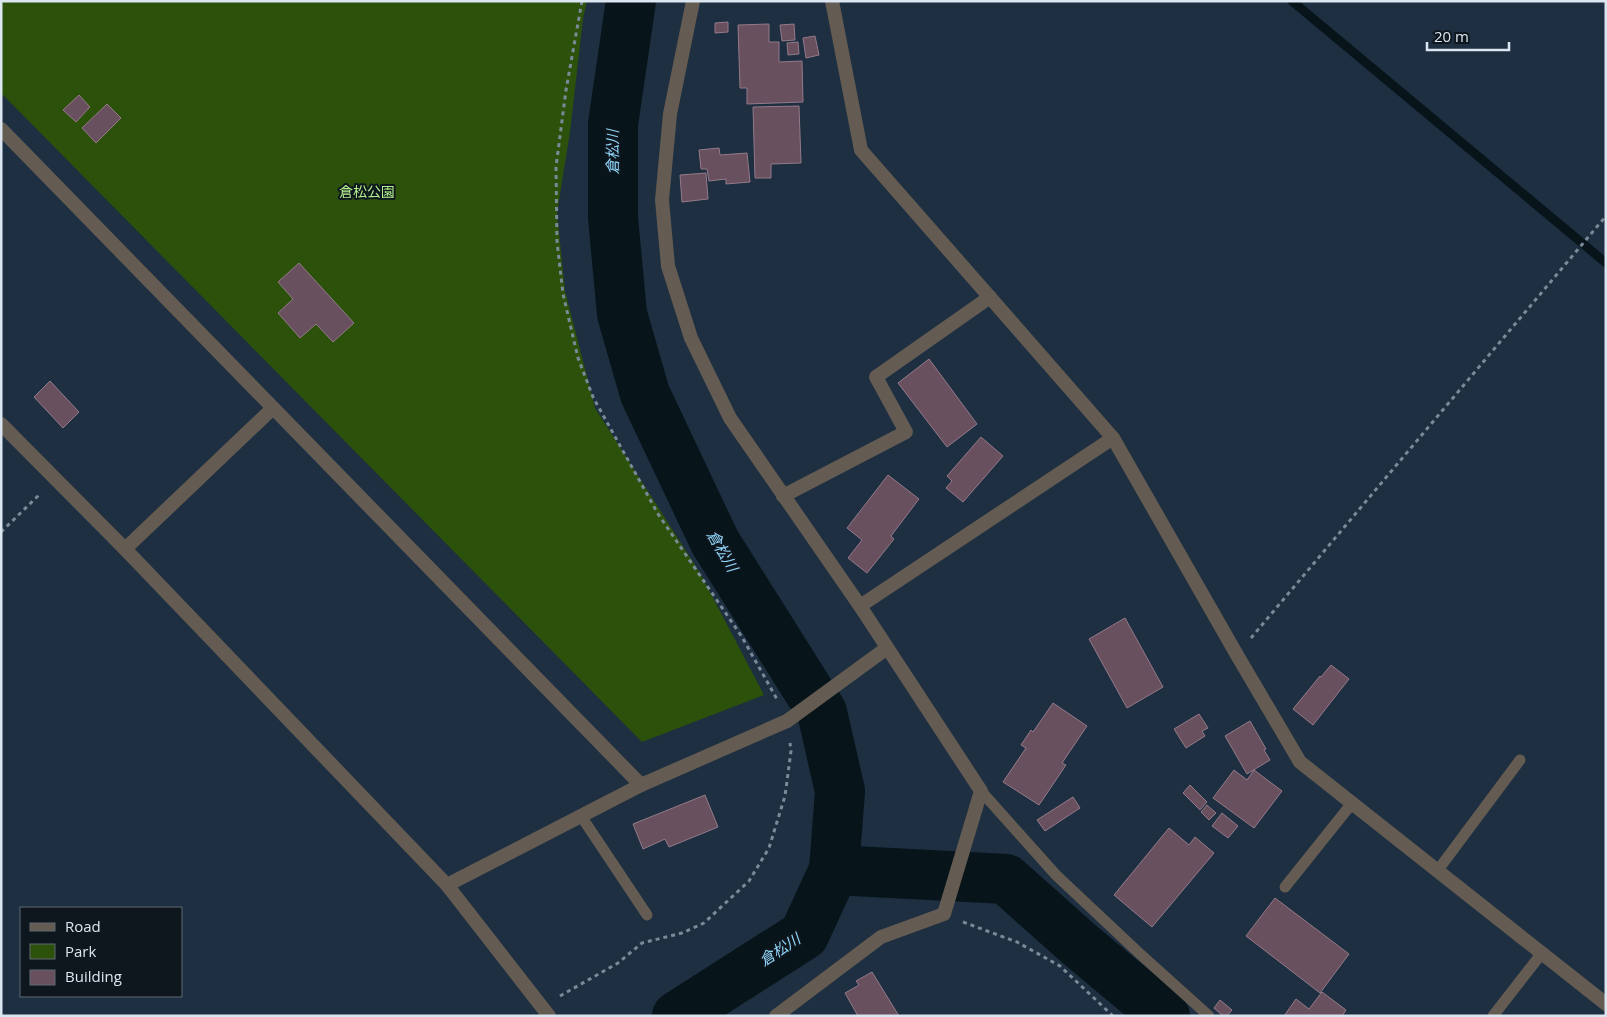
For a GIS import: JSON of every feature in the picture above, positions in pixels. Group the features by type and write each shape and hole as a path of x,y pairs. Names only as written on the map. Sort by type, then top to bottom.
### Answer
{"street":[{"path":"693,1 670,114 662,200 668,266 691,338 730,418 860,606 981,791 944,914 881,936 776,1016"},
{"path":"832,1 861,150 1113,438 1300,762 1606,1004"},
{"path":"1,129 641,785"},
{"path":"783,496 906,432 876,377 990,297"},
{"path":"125,549 273,408"},
{"path":"1,424 125,549 447,885 545,1011"},
{"path":"860,606 1113,438"},
{"path":"447,885 641,785 786,721 887,648"}],"lane":[{"path":"1438,870 1520,760"},
{"path":"981,791 1056,875 1209,1016"},
{"path":"1285,887 1352,802"},
{"path":"581,816 647,915"},
{"path":"1493,1016 1542,953"}],"path":[{"path":"545,1011 618,963 642,944 682,933 704,923 749,881 769,848 784,796 791,751 786,721 776,695 742,638 658,514 593,397 578,358 563,294 557,242 556,167 566,90 582,1"},
{"path":"1237,655 1606,216"},
{"path":"1,532 56,479"},
{"path":"944,914 971,926 1017,942 1060,966 1113,1016"}],"green space":[{"name":"倉松公園","path":"1,1 587,1 583,19 570,132 557,213 565,291 595,408 700,573 764,695 642,742 1,93"}],"building":[{"path":"728,22 728,32 715,33 715,23"},
{"path":"769,24 769,42 779,42 779,62 802,61 803,102 747,104 747,88 740,88 738,25"},
{"path":"794,24 795,40 782,41 780,25"},
{"path":"815,36 819,55 806,58 803,38"},
{"path":"798,42 799,54 788,55 787,43"},
{"path":"79,95 90,107 76,122 63,110"},
{"path":"107,104 121,118 96,143 82,128"},
{"path":"799,106 801,163 771,164 771,178 755,178 753,107"},
{"path":"719,148 720,155 747,153 750,182 726,184 726,179 709,181 707,169 701,169 699,150"},
{"path":"706,173 708,199 682,202 680,175"},
{"path":"299,263 354,323 333,342 316,324 300,338 278,313 293,299 278,282"},
{"path":"929,359 977,424 947,447 898,383"},
{"path":"50,381 79,412 63,428 34,397"},
{"path":"981,437 1003,456 963,502 946,488 952,481 947,476"},
{"path":"888,475 919,499 891,536 894,539 867,573 848,558 862,540 847,528"},
{"path":"1125,618 1163,687 1127,708 1089,639"},
{"path":"1331,665 1349,679 1313,725 1293,709"},
{"path":"1053,703 1087,726 1062,763 1066,765 1039,805 1003,782 1026,748 1021,745 1031,730 1033,732"},
{"path":"1199,714 1208,728 1202,731 1205,736 1186,748 1174,729"},
{"path":"1250,721 1270,760 1247,774 1225,736"},
{"path":"1234,770 1247,780 1254,770 1282,791 1254,828 1213,798"},
{"path":"1190,785 1207,802 1200,810 1183,793"},
{"path":"705,795 718,827 669,847 665,839 643,849 633,824"},
{"path":"1073,797 1080,808 1045,831 1037,820"},
{"path":"1207,805 1216,813 1209,820 1201,812"},
{"path":"1222,813 1238,826 1228,838 1212,826"},
{"path":"1169,828 1189,845 1195,837 1214,853 1152,927 1114,895"},
{"path":"1275,898 1349,954 1320,993 1246,936"},
{"path":"872,972 899,1016 858,1016 845,993 859,985 856,981"},
{"path":"1322,992 1346,1010 1342,1016 1284,1016 1296,999 1309,1009"},
{"path":"1220,1000 1232,1010 1227,1016 1223,1016 1214,1008"}],"waterway":[{"name":"倉松川","path":"631,1 613,124 613,218 622,314 645,394 715,542 822,712 840,791 834,870 804,935 677,1016"},
{"path":"1292,1 1606,263"},
{"path":"834,870 1006,879 1079,944 1165,1016"}]}
